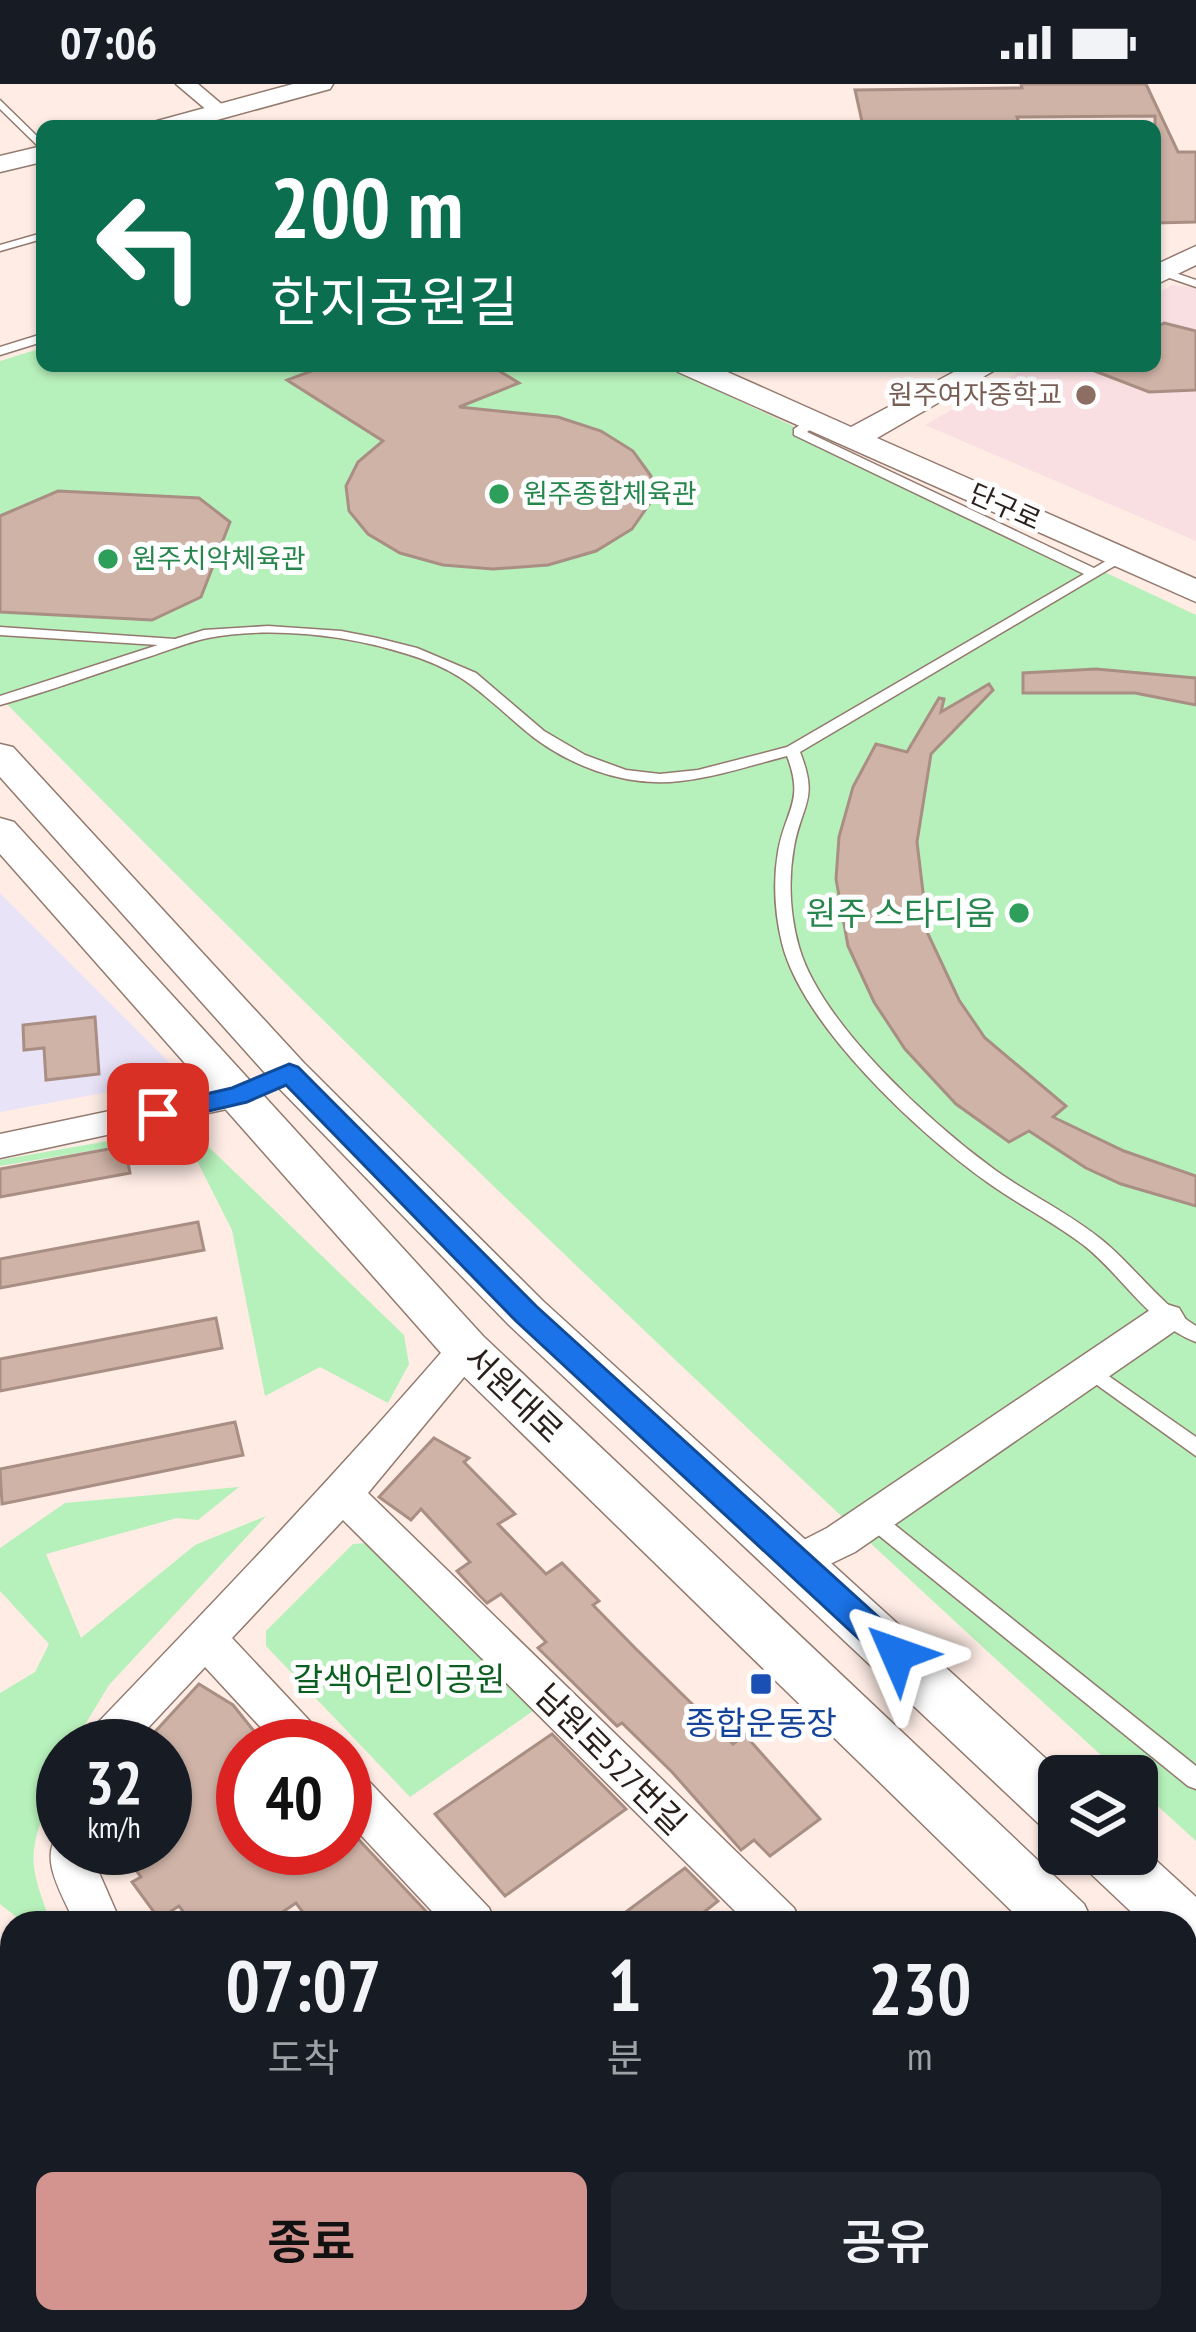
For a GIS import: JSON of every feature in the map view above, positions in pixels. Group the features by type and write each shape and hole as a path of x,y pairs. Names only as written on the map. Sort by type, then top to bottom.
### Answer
{"street":[{"path":"186,84 230,120 321,84"},
{"path":"0,164 36,153"},
{"path":"1161,272 1196,254"},
{"name":"단구로","path":"703,372 854,438 1108,566 1196,592"},
{"path":"854,438 977,372"},
{"name":"서원대로","path":"0,754 289,1073 526,1313 1038,1786"},
{"name":"서원대로","path":"0,830 466,1349 1051,1911"},
{"path":"0,1146 238,1096 289,1073"},
{"path":"127,1719 343,1494 466,1349 526,1313"},
{"path":"800,1562 873,1519 1090,1370 1181,1326"},
{"name":"남원로527번길","path":"343,1494 766,1911"},
{"path":"202,1636 280,1719"},
{"path":"372,1816 462,1911"},
{"path":"77,1875 93,1911"},
{"path":"1132,1875 1170,1911"}],"lane":[{"path":"0,103 36,144"},
{"path":"0,248 36,238"},
{"path":"1161,274 1196,284"},
{"path":"0,351 36,340"},
{"name":"단구로","path":"814,421 798,432 1108,566"},
{"path":"0,701 177,642 234,629 296,632 414,652 470,675 560,749 598,768 644,777 686,778 793,750 1108,566"},
{"path":"0,631 177,642"},
{"path":"793,750 803,774 806,800 785,850 783,902 793,957 818,999 917,1116 989,1174 1108,1257 1181,1326"},
{"path":"1090,1370 1193,1441"},
{"path":"873,1519 1196,1779"}],"shaded area":[{"name":"원주여자중학교","path":"1172,285 1196,288 1196,541 925,425 1018,372 1161,372 1161,291"},
{"path":"0,893 185,1078 0,1112"}],"green space":[{"path":"36,350 36,372 678,372 1196,615 1196,1841 1158,1806 1158,1755 1101,1755 554,1245 0,697 0,361"},
{"path":"188,1127 404,1335 409,1364 388,1403 320,1367 265,1396 232,1230 184,1135 0,1166 0,1160"},
{"path":"239,1487 198,1520 177,1518 46,1554 81,1638 195,1545 266,1516 109,1685 88,1719 36,1719 34,1867 46,1911 9,1911 0,1904 0,1693 35,1672 49,1644 0,1591 0,1548 65,1503"},
{"name":"갈색어린이공원","path":"367,1543 533,1711 410,1797 372,1757 372,1719 336,1719 266,1646 266,1631 353,1544"}],"building":[{"path":"1021,84 1146,84 1178,152 1196,152 1196,222 1161,223 1161,120 1155,116 862,120 855,90 1022,88"},
{"path":"1161,325 1196,331 1196,390 1149,392 1097,372 1161,372"},
{"name":"원주종합체육관","path":"309,372 501,372 519,383 459,407 558,417 601,431 633,451 651,476 650,503 632,529 596,551 548,565 493,569 443,565 400,553 368,534 349,511 346,486 358,462 383,441 287,380"},
{"name":"원주치악체육관","path":"58,491 199,498 230,522 201,597 152,620 0,612 0,516"},
{"path":"1096,669 1196,678 1196,705 1135,693 1023,693 1023,673"},
{"path":"989,684 993,690 931,754 917,842 928,934 959,1000 985,1038 1066,1106 1053,1117 1124,1151 1196,1176 1196,1206 1121,1184 1086,1168 1029,1131 1009,1142 956,1104 905,1049 874,1002 848,946 836,879 839,837 853,787 876,744 907,752 939,698 944,699 941,712"},
{"path":"95,1017 99,1074 46,1080 44,1048 24,1050 23,1025"},
{"path":"125,1146 130,1173 0,1197 0,1169"},
{"path":"198,1222 204,1250 0,1288 0,1259"},
{"path":"216,1318 222,1348 0,1391 0,1359"},
{"path":"235,1422 243,1455 2,1504 0,1469"},
{"path":"434,1438 469,1458 464,1462 515,1514 498,1524 546,1574 562,1563 599,1601 593,1605 635,1648 733,1744 745,1735 820,1819 770,1856 754,1840 741,1850 672,1772 538,1648 546,1642 501,1594 487,1603 478,1594 457,1571 470,1562 421,1509 411,1520 379,1497"},
{"path":"199,1684 233,1705 244,1719 216,1719 216,1875 372,1875 372,1854 426,1911 302,1911 296,1903 284,1911 183,1911 179,1906 153,1911 132,1882 141,1877 192,1875 192,1719 167,1719"},
{"path":"552,1734 626,1809 505,1896 435,1814"},
{"path":"685,1868 718,1901 705,1911 627,1911"}],"place":[{"name":"원주여자중학교","path":"1086,395"},
{"name":"원주종합체육관","path":"499,494"},
{"name":"원주치악체육관","path":"108,559"},
{"name":"원주 스타디움","path":"1019,913"},
{"name":"종합운동장","path":"761,1684"}],"route":[{"path":"158,1114 238,1096 289,1073 526,1313 897,1654"}]}
